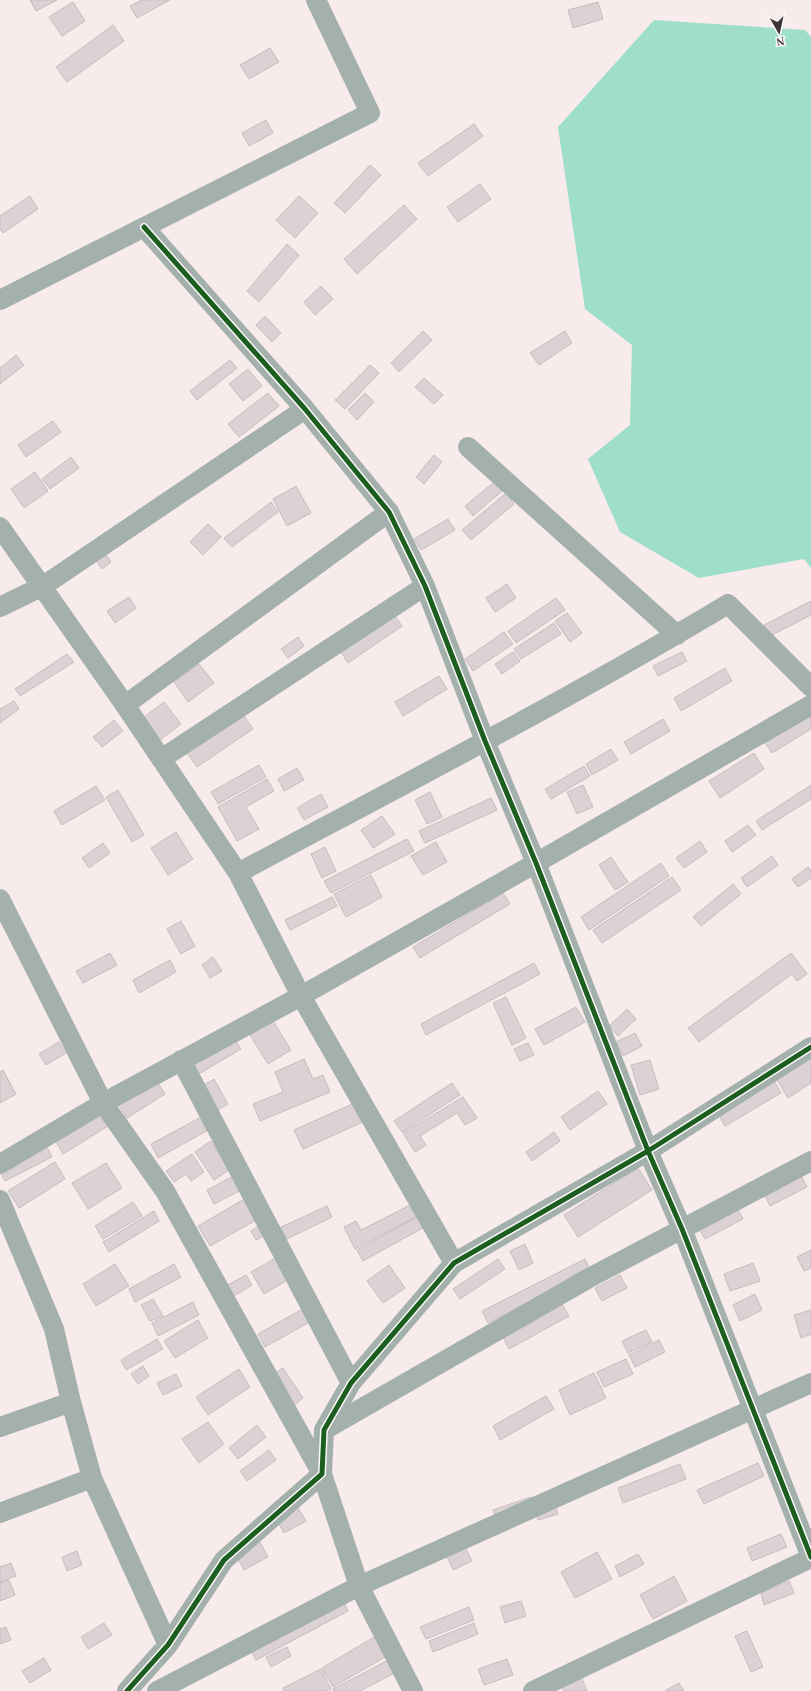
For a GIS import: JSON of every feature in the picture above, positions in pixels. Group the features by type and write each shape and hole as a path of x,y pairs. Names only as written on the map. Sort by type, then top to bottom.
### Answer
{"street":[{"path":"0,300 370,113 316,0"},
{"path":"144,227 304,409 389,512 425,586 485,741 536,863 648,1151 682,1229 811,1557 533,1691"},
{"path":"0,607 43,586 304,409"},
{"path":"468,447 677,635"},
{"path":"125,705 389,512"},
{"path":"0,527 43,586 125,705 238,873 301,996 454,1263"},
{"path":"162,759 425,586"},
{"path":"238,873 485,741 677,635 728,604 811,687"},
{"path":"0,1164 104,1103 301,996 536,863 811,705"},
{"path":"0,899 104,1103 165,1191 322,1474 359,1586 413,1691"},
{"path":"127,1691 168,1645 224,1560 322,1474 324,1430 351,1383 454,1263 648,1151 811,1047"},
{"path":"181,1060 351,1383"},
{"path":"324,1430 589,1278 811,1161"},
{"path":"0,1200 54,1329 71,1402 92,1478 168,1645"},
{"path":"156,1691 359,1586 811,1383"},
{"path":"0,1427 71,1402"},
{"path":"0,1513 92,1478"}],"shaded area":[{"path":"654,20 805,30 811,37 811,568 804,559 699,578 620,532 588,459 630,425 632,345 585,309 558,127"}],"building":[{"path":"30,0 57,0 36,11"},
{"path":"142,0 170,0 137,18 130,6"},
{"path":"73,2 85,21 62,36 49,17"},
{"path":"598,2 603,19 573,28 568,10"},
{"path":"113,25 124,41 67,82 56,67"},
{"path":"270,48 279,62 249,79 240,65"},
{"path":"266,120 273,133 249,146 242,133"},
{"path":"474,124 483,136 428,176 418,163"},
{"path":"370,165 381,175 345,213 334,203"},
{"path":"480,184 491,199 458,222 447,207"},
{"path":"30,196 38,209 3,233 0,229 0,216"},
{"path":"299,196 318,213 295,238 276,220"},
{"path":"404,205 417,219 357,274 344,259"},
{"path":"287,244 299,255 259,302 247,291"},
{"path":"321,286 333,299 315,315 304,302"},
{"path":"265,316 281,333 272,342 256,325"},
{"path":"423,331 432,340 399,372 391,363"},
{"path":"565,331 572,343 539,365 530,353"},
{"path":"16,355 24,365 0,384 0,368"},
{"path":"230,360 237,368 197,400 190,391"},
{"path":"370,365 379,373 345,409 335,400"},
{"path":"248,369 262,386 243,401 229,384"},
{"path":"424,378 443,395 434,404 415,387"},
{"path":"268,393 279,406 239,437 228,424"},
{"path":"365,393 374,402 357,420 348,410"},
{"path":"53,421 61,432 26,457 18,445"},
{"path":"434,455 442,462 424,484 416,477"},
{"path":"71,457 79,468 50,489 42,479"},
{"path":"35,472 48,491 24,508 11,489"},
{"path":"494,482 502,491 473,516 465,506"},
{"path":"296,486 311,513 287,526 273,499"},
{"path":"506,493 514,504 471,540 462,530"},
{"path":"271,502 278,512 232,547 224,538"},
{"path":"448,519 455,530 421,550 414,539"},
{"path":"208,524 221,537 203,555 190,542"},
{"path":"104,552 111,562 102,569 95,559"},
{"path":"507,584 516,598 495,612 486,598"},
{"path":"129,597 136,608 115,623 107,611"},
{"path":"556,598 565,610 516,643 508,631"},
{"path":"811,601 811,615 770,636 764,625"},
{"path":"567,613 582,633 570,642 555,621"},
{"path":"395,616 402,626 348,663 341,652"},
{"path":"554,623 561,634 521,659 514,649"},
{"path":"504,632 513,644 473,671 465,659"},
{"path":"298,637 304,646 288,658 281,649"},
{"path":"513,652 520,661 502,674 495,664"},
{"path":"682,652 687,661 658,676 653,666"},
{"path":"67,654 74,662 20,696 15,689"},
{"path":"199,664 214,683 188,702 174,682"},
{"path":"725,668 732,681 681,711 674,698"},
{"path":"439,676 447,689 403,716 395,702"},
{"path":"14,701 19,709 0,723 0,709"},
{"path":"164,702 181,724 160,740 143,718"},
{"path":"243,714 253,729 197,767 187,753"},
{"path":"811,715 811,729 772,753 765,743"},
{"path":"663,719 670,731 631,754 624,742"},
{"path":"114,720 123,731 102,747 93,737"},
{"path":"611,749 618,760 592,775 586,764"},
{"path":"754,753 764,769 720,798 709,781"},
{"path":"259,765 266,777 218,804 211,792"},
{"path":"584,766 590,776 551,799 545,789"},
{"path":"297,768 304,780 284,791 278,779"},
{"path":"267,779 274,791 246,807 259,829 237,841 218,807"},
{"path":"583,785 593,807 577,814 567,792"},
{"path":"811,785 811,799 762,830 756,821"},
{"path":"96,786 105,800 62,825 54,811"},
{"path":"118,790 144,835 132,842 106,797"},
{"path":"430,792 442,817 427,824 415,800"},
{"path":"321,794 328,807 304,820 297,808"},
{"path":"491,798 497,810 425,843 419,831"},
{"path":"382,816 395,834 373,848 361,830"},
{"path":"748,825 756,835 732,852 725,841"},
{"path":"176,832 193,859 168,875 151,848"},
{"path":"407,839 414,851 331,893 324,881"},
{"path":"700,841 707,852 684,868 676,858"},
{"path":"436,842 447,862 423,875 411,856"},
{"path":"103,843 110,853 89,868 82,858"},
{"path":"325,847 336,871 322,878 311,854"},
{"path":"772,856 778,865 747,887 741,878"},
{"path":"611,857 628,882 615,890 599,865"},
{"path":"661,863 669,876 589,930 581,917"},
{"path":"808,867 811,870 811,878 798,887 792,879"},
{"path":"371,875 382,897 346,917 334,894"},
{"path":"672,877 681,890 602,943 593,930"},
{"path":"733,884 741,894 701,926 693,917"},
{"path":"503,893 510,904 420,958 413,947"},
{"path":"332,897 337,906 290,930 285,920"},
{"path":"181,921 195,946 181,954 167,929"},
{"path":"110,953 117,965 83,983 76,971"},
{"path":"791,953 807,974 797,981 792,974 699,1042 688,1028"},
{"path":"213,957 222,971 210,978 202,965"},
{"path":"170,960 176,972 139,993 133,980"},
{"path":"534,963 540,974 426,1035 421,1024"},
{"path":"506,997 526,1038 512,1045 493,1003"},
{"path":"576,1007 585,1022 544,1045 535,1029"},
{"path":"627,1009 636,1019 618,1036 609,1026"},
{"path":"273,1021 291,1050 268,1064 250,1035"},
{"path":"635,1033 642,1046 623,1056 616,1042"},
{"path":"233,1037 241,1049 197,1075 190,1063"},
{"path":"59,1042 66,1053 46,1065 39,1054"},
{"path":"528,1043 534,1055 520,1061 514,1049"},
{"path":"811,1055 811,1083 788,1098 776,1078"},
{"path":"304,1059 313,1079 323,1075 330,1092 260,1121 253,1104 283,1092 275,1072"},
{"path":"650,1060 659,1089 640,1095 631,1065"},
{"path":"3,1070 16,1094 0,1103 0,1072"},
{"path":"214,1079 228,1104 216,1111 202,1086"},
{"path":"156,1080 165,1094 127,1118 118,1104"},
{"path":"774,1081 781,1093 725,1126 718,1114"},
{"path":"452,1083 460,1095 402,1132 394,1121"},
{"path":"598,1091 607,1104 570,1130 561,1117"},
{"path":"463,1097 477,1118 465,1125 457,1113 420,1136 426,1145 415,1152 403,1133"},
{"path":"359,1101 367,1120 303,1149 294,1130"},
{"path":"95,1107 108,1126 63,1154 51,1134"},
{"path":"203,1116 210,1129 158,1158 151,1144"},
{"path":"554,1132 560,1141 532,1161 526,1152"},
{"path":"211,1141 229,1170 214,1180 195,1152"},
{"path":"47,1147 52,1157 5,1181 0,1172"},
{"path":"192,1154 204,1172 191,1181 186,1174 174,1182 166,1171"},
{"path":"55,1162 65,1179 19,1208 8,1191"},
{"path":"106,1163 122,1188 88,1209 72,1183"},
{"path":"638,1168 652,1190 578,1237 564,1215"},
{"path":"235,1175 243,1189 214,1204 207,1190"},
{"path":"801,1176 807,1187 770,1206 765,1195"},
{"path":"246,1198 258,1219 210,1246 198,1226"},
{"path":"133,1202 142,1216 103,1239 95,1226"},
{"path":"412,1204 419,1215 355,1249 344,1227 356,1221 361,1230"},
{"path":"327,1206 332,1217 287,1239 281,1227"},
{"path":"737,1208 743,1219 705,1239 699,1228"},
{"path":"154,1211 159,1221 109,1252 103,1242"},
{"path":"422,1214 428,1225 363,1261 357,1250"},
{"path":"262,1224 268,1234 256,1240 251,1231"},
{"path":"525,1244 533,1263 519,1270 510,1251"},
{"path":"811,1250 811,1268 804,1271 797,1257"},
{"path":"281,1255 293,1277 264,1294 251,1272"},
{"path":"498,1259 505,1269 460,1299 453,1289"},
{"path":"585,1259 590,1270 488,1323 482,1311"},
{"path":"753,1263 760,1281 730,1291 724,1274"},
{"path":"115,1264 129,1286 96,1306 83,1284"},
{"path":"174,1264 181,1277 135,1302 129,1289"},
{"path":"389,1265 405,1288 383,1303 367,1281"},
{"path":"246,1275 252,1285 229,1299 222,1288"},
{"path":"620,1275 627,1288 602,1301 595,1288"},
{"path":"755,1294 762,1310 740,1321 733,1305"},
{"path":"153,1299 163,1316 150,1321 141,1305"},
{"path":"193,1302 199,1315 158,1336 152,1323"},
{"path":"561,1302 569,1316 509,1349 502,1335"},
{"path":"308,1306 315,1319 265,1347 258,1334"},
{"path":"811,1310 811,1334 801,1338 794,1315"},
{"path":"198,1320 208,1338 175,1358 164,1341"},
{"path":"646,1330 652,1342 628,1353 622,1341"},
{"path":"157,1339 163,1349 126,1370 121,1360"},
{"path":"659,1340 665,1352 635,1367 629,1355"},
{"path":"626,1359 633,1374 604,1387 597,1372"},
{"path":"143,1366 149,1376 138,1384 131,1374"},
{"path":"283,1368 303,1398 293,1406 273,1375"},
{"path":"239,1369 250,1387 208,1415 196,1397"},
{"path":"594,1373 606,1398 570,1415 559,1390"},
{"path":"176,1374 182,1386 163,1395 157,1383"},
{"path":"546,1396 554,1409 500,1440 493,1426"},
{"path":"208,1422 224,1444 199,1463 182,1439"},
{"path":"257,1425 266,1437 238,1459 229,1448"},
{"path":"269,1450 276,1460 247,1481 240,1471"},
{"path":"758,1463 764,1476 704,1504 697,1490"},
{"path":"680,1464 686,1479 623,1503 618,1488"},
{"path":"531,1497 536,1512 499,1525 493,1510"},
{"path":"553,1500 558,1514 538,1520 534,1507"},
{"path":"298,1508 306,1521 284,1533 277,1521"},
{"path":"781,1534 787,1547 752,1561 747,1548"},
{"path":"462,1541 472,1561 453,1570 444,1550"},
{"path":"260,1542 268,1557 244,1570 236,1555"},
{"path":"77,1551 82,1565 67,1571 62,1557"},
{"path":"597,1552 612,1579 575,1598 561,1572"},
{"path":"638,1554 644,1564 620,1577 615,1566"},
{"path":"11,1563 16,1576 0,1582 0,1567"},
{"path":"674,1576 687,1601 653,1619 640,1595"},
{"path":"9,1580 15,1595 0,1601 0,1583"},
{"path":"789,1581 794,1593 764,1605 761,1593"},
{"path":"341,1596 348,1611 256,1660 248,1645"},
{"path":"521,1601 526,1616 505,1623 500,1607"},
{"path":"469,1607 474,1620 426,1639 420,1627"},
{"path":"104,1623 112,1635 88,1649 81,1637"},
{"path":"474,1623 478,1634 433,1652 429,1641"},
{"path":"6,1627 11,1640 0,1644 0,1629"},
{"path":"747,1631 763,1667 751,1672 735,1636"},
{"path":"376,1636 387,1656 333,1687 322,1668"},
{"path":"287,1647 291,1656 271,1667 266,1657"},
{"path":"400,1654 406,1667 360,1691 334,1691 333,1689"},
{"path":"44,1658 51,1670 30,1683 22,1671"},
{"path":"507,1659 513,1675 484,1685 478,1669"},
{"path":"321,1669 331,1689 326,1691 284,1691 283,1688"},
{"path":"578,1669 587,1691 564,1691 558,1678"},
{"path":"679,1683 684,1691 666,1690"}],"cycle path":[{"path":"144,227 305,409 389,512 425,586 485,741 536,863 648,1151 682,1229 811,1557"},
{"path":"127,1691 168,1645 224,1560 322,1474 324,1430 351,1383 454,1263 648,1151 811,1047"}]}
